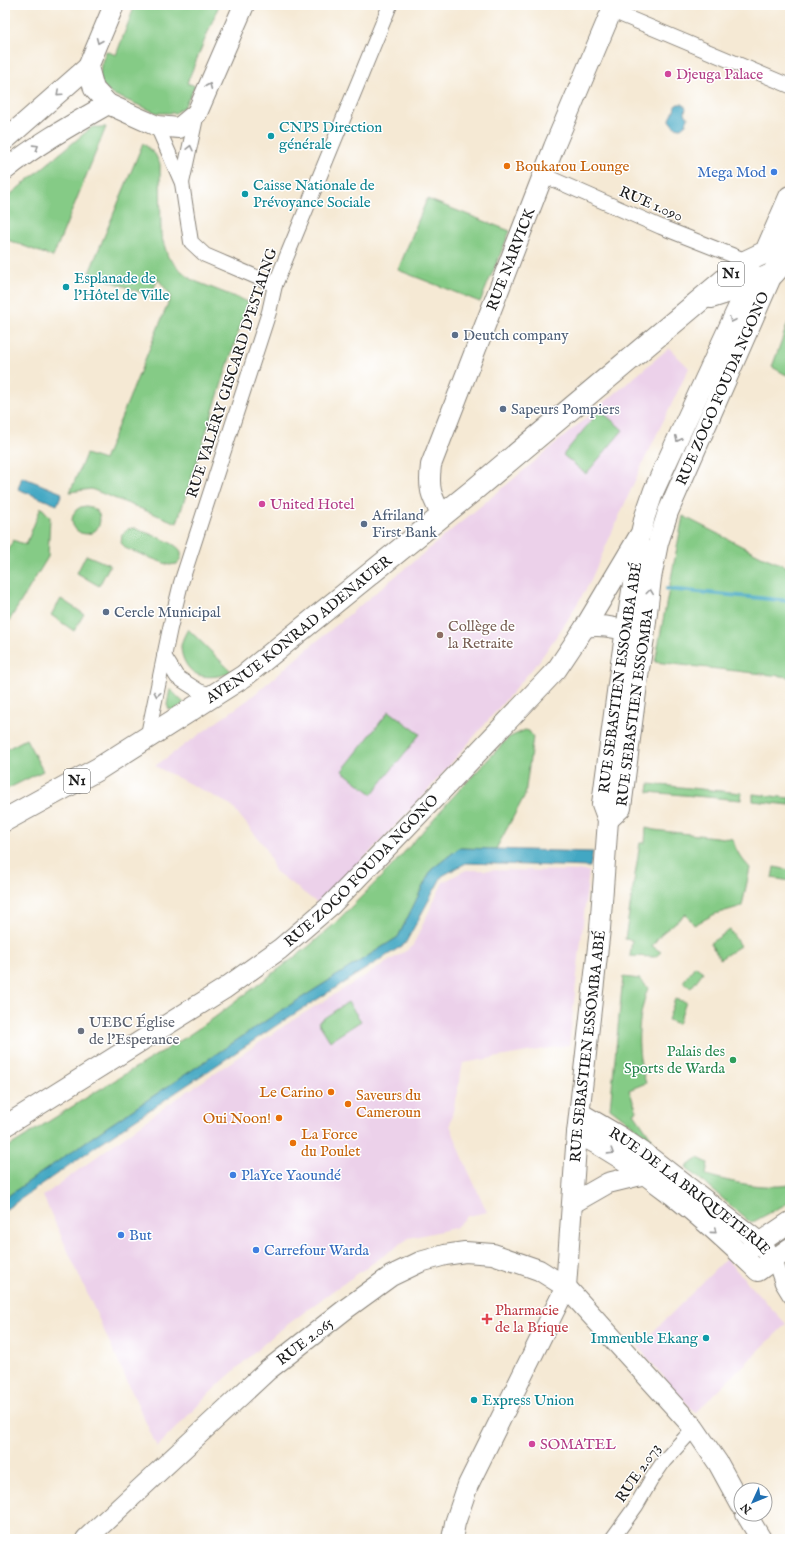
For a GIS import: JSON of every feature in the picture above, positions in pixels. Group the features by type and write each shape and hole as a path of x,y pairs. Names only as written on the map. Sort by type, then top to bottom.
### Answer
{"highway":[{"name":"N1","path":"756,256 790,197"},
{"name":"N1","path":"773,274 790,255"},
{"name":"AVENUE KONRAD ADENAUER","path":"5,820 98,769 244,676 442,516 700,300 756,256"},
{"name":"AVENUE KONRAD ADENAUER","path":"700,300 748,285 773,274"}],"main road":[{"path":"5,140 88,67 114,5"},
{"path":"88,67 94,89 108,104 157,126 179,128 197,113 244,5"},
{"name":"RUE NARVICK","path":"442,516 431,496 431,465 543,175 613,8"},
{"path":"5,170 36,147 108,104"},
{"name":"RUE ZOGO FOUDA NGONO","path":"641,533 668,512 790,234"},
{"name":"RUE ZOGO FOUDA NGONO","path":"5,1126 224,989 280,949 330,906 445,788 557,669 585,627 641,533 654,490 748,285 756,256"},
{"name":"RUE SEBASTIEN ESSOMBA","path":"608,820 621,808 651,578 658,543 668,512"},
{"name":"RUE SEBASTIEN ESSOMBA ABÉ","path":"452,1539 455,1524 468,1485 566,1287 577,1133 600,929 608,820 602,804 625,630 641,533"},
{"path":"585,627 599,625 625,630 644,638"},
{"name":"RUE DE LA BRIQUETERIE","path":"580,1113 644,1153 760,1242 766,1266"},
{"name":"RUE DE LA BRIQUETERIE","path":"577,1133 597,1143 645,1174 670,1193 741,1254 766,1266"},
{"path":"573,1203 608,1183 645,1174"},
{"path":"740,1227 761,1228 790,1222"},
{"path":"741,1254 790,1222"},
{"path":"766,1266 790,1248"},
{"name":"RUE 2.065","path":"86,1539 268,1370 341,1312 391,1276 420,1262 445,1255 465,1252 493,1254 539,1270 566,1287 694,1428 718,1463 733,1490"},
{"path":"751,1522 761,1539"}],"street":[{"name":"RUE VALÉRY GISCARD D'ESTAING","path":"147,739 181,583 266,320 275,285 390,5"},
{"path":"613,8 790,86"},
{"path":"182,182 197,113"},
{"path":"157,126 182,182 191,242 197,249 205,254 275,285"},
{"name":"RUE 1.090","path":"543,175 661,227 756,256"},
{"path":"164,656 177,677 199,691 214,696"},
{"name":"RUE DE LA BRIQUETERIE","path":"766,1266 782,1283 790,1296"},
{"name":"RUE 2.073","path":"612,1539 636,1506 664,1461 694,1428"}],"shaded area":[{"name":"Collège de la Retraite","path":"669,348 689,368 641,467 589,584 567,621 539,661 423,796 320,905 275,871 266,848 231,805 155,766 249,699"},
{"path":"466,870 589,871 569,1045 463,1063 450,1125 487,1212 468,1216 455,1228 409,1238 334,1290 275,1334 217,1386 157,1447 43,1196 166,1106 293,1020 412,947 443,882"},
{"path":"726,1259 786,1324 695,1413 638,1347"}],"green space":[{"path":"135,5 219,5 187,83 195,86 184,107 175,113 157,113 110,93 102,84 100,76 101,65 106,51 116,55"},
{"path":"92,127 106,127 53,257 5,239 5,199"},
{"path":"143,143 155,154 160,164 161,235 168,257 192,280 248,302 177,523 91,489 70,492 86,454 104,460 171,296 158,279 150,296 89,273"},
{"path":"427,199 510,231 480,302 398,270"},
{"path":"790,317 790,377 772,367"},
{"path":"600,410 623,430 586,474 563,455"},
{"path":"86,506 96,510 100,520 96,530 86,534 76,530 72,520 76,510"},
{"path":"41,507 50,517 48,557 5,626 5,559 13,540 26,545"},
{"path":"683,516 761,556 790,568 790,677 655,662"},
{"path":"134,528 168,542 179,549 181,555 177,564 169,565 127,549 121,543 122,535 127,529"},
{"path":"86,555 110,565 99,586 77,573"},
{"path":"61,599 84,614 74,631 51,615"},
{"path":"188,629 232,672 219,676 207,677 201,676 190,669 184,660 181,649 183,639"},
{"path":"170,689 184,703 174,710 169,709 167,705"},
{"path":"389,711 420,734 372,794 342,771"},
{"path":"525,730 529,731 533,737 525,795 496,849 459,848 431,870 398,937 276,1014 107,1127 5,1198 5,1149 183,1039 214,1018 308,947 331,927 393,865 451,799 508,738"},
{"path":"26,739 43,771 5,790 5,750"},
{"path":"649,784 742,793 741,800 648,792"},
{"path":"753,794 790,798 790,805 753,801"},
{"path":"646,828 733,839 737,851 750,868 742,906 715,914 694,925 686,914 661,934 652,946 661,952 655,957 630,956 632,940 625,939 640,843 645,843"},
{"path":"774,867 790,870 790,881 772,878"},
{"path":"730,930 740,946 720,959 710,943"},
{"path":"695,966 703,972 691,988 683,982"},
{"path":"623,977 640,979 648,988 644,1000 639,1035 640,1059 646,1083 629,1090 637,1111 634,1113 654,1142 610,1108"},
{"path":"675,999 686,1002 678,1024 668,1020"},
{"path":"348,1002 361,1021 330,1041 318,1022"},
{"path":"698,1158 708,1163 706,1175 758,1186 790,1185 790,1202 751,1223 686,1167"}],"water":[{"path":"678,104 683,104 686,108 685,113 688,118 686,124 681,128 673,126 670,119 675,106"},
{"path":"22,477 62,493 57,505 18,489"},
{"path":"459,848 593,852 590,867 466,863 442,876 405,944 283,1021 115,1133 5,1210 5,1198 107,1127 276,1014 398,937 431,870"}],"waterway":[{"path":"667,589 790,601"}],"place":[{"name":"Djeuga Palace","path":"668,74"},
{"name":"CNPS Direction générale","path":"271,136"},
{"name":"Boukarou Lounge","path":"507,166"},
{"name":"Mega Mod","path":"774,172"},
{"name":"Caisse Nationale de Prévoyance Sociale","path":"245,194"},
{"name":"Esplanade de l'Hôtel de Ville","path":"66,287"},
{"name":"Deutch company","path":"455,335"},
{"name":"Sapeurs Pompiers","path":"503,409"},
{"name":"United Hotel","path":"262,504"},
{"name":"Afriland First Bank","path":"364,524"},
{"name":"Cercle Municipal","path":"106,612"},
{"name":"Collège de la Retraite","path":"440,635"},
{"name":"UEBC Église de l'Esperance","path":"81,1031"},
{"name":"Palais des Sports de Warda","path":"733,1060"},
{"name":"Le Carino","path":"331,1092"},
{"name":"Saveurs du Cameroun","path":"348,1104"},
{"name":"Oui Noon!","path":"279,1118"},
{"name":"La Force du Poulet","path":"293,1143"},
{"name":"PlaYce Yaoundé","path":"233,1175"},
{"name":"But","path":"121,1235"},
{"name":"Carrefour Warda","path":"256,1250"},
{"name":"Pharmacie de la Brique","path":"487,1319"},
{"name":"Immeuble Ekang","path":"706,1338"},
{"name":"Express Union","path":"474,1400"},
{"name":"SOMATEL","path":"532,1444"}]}
